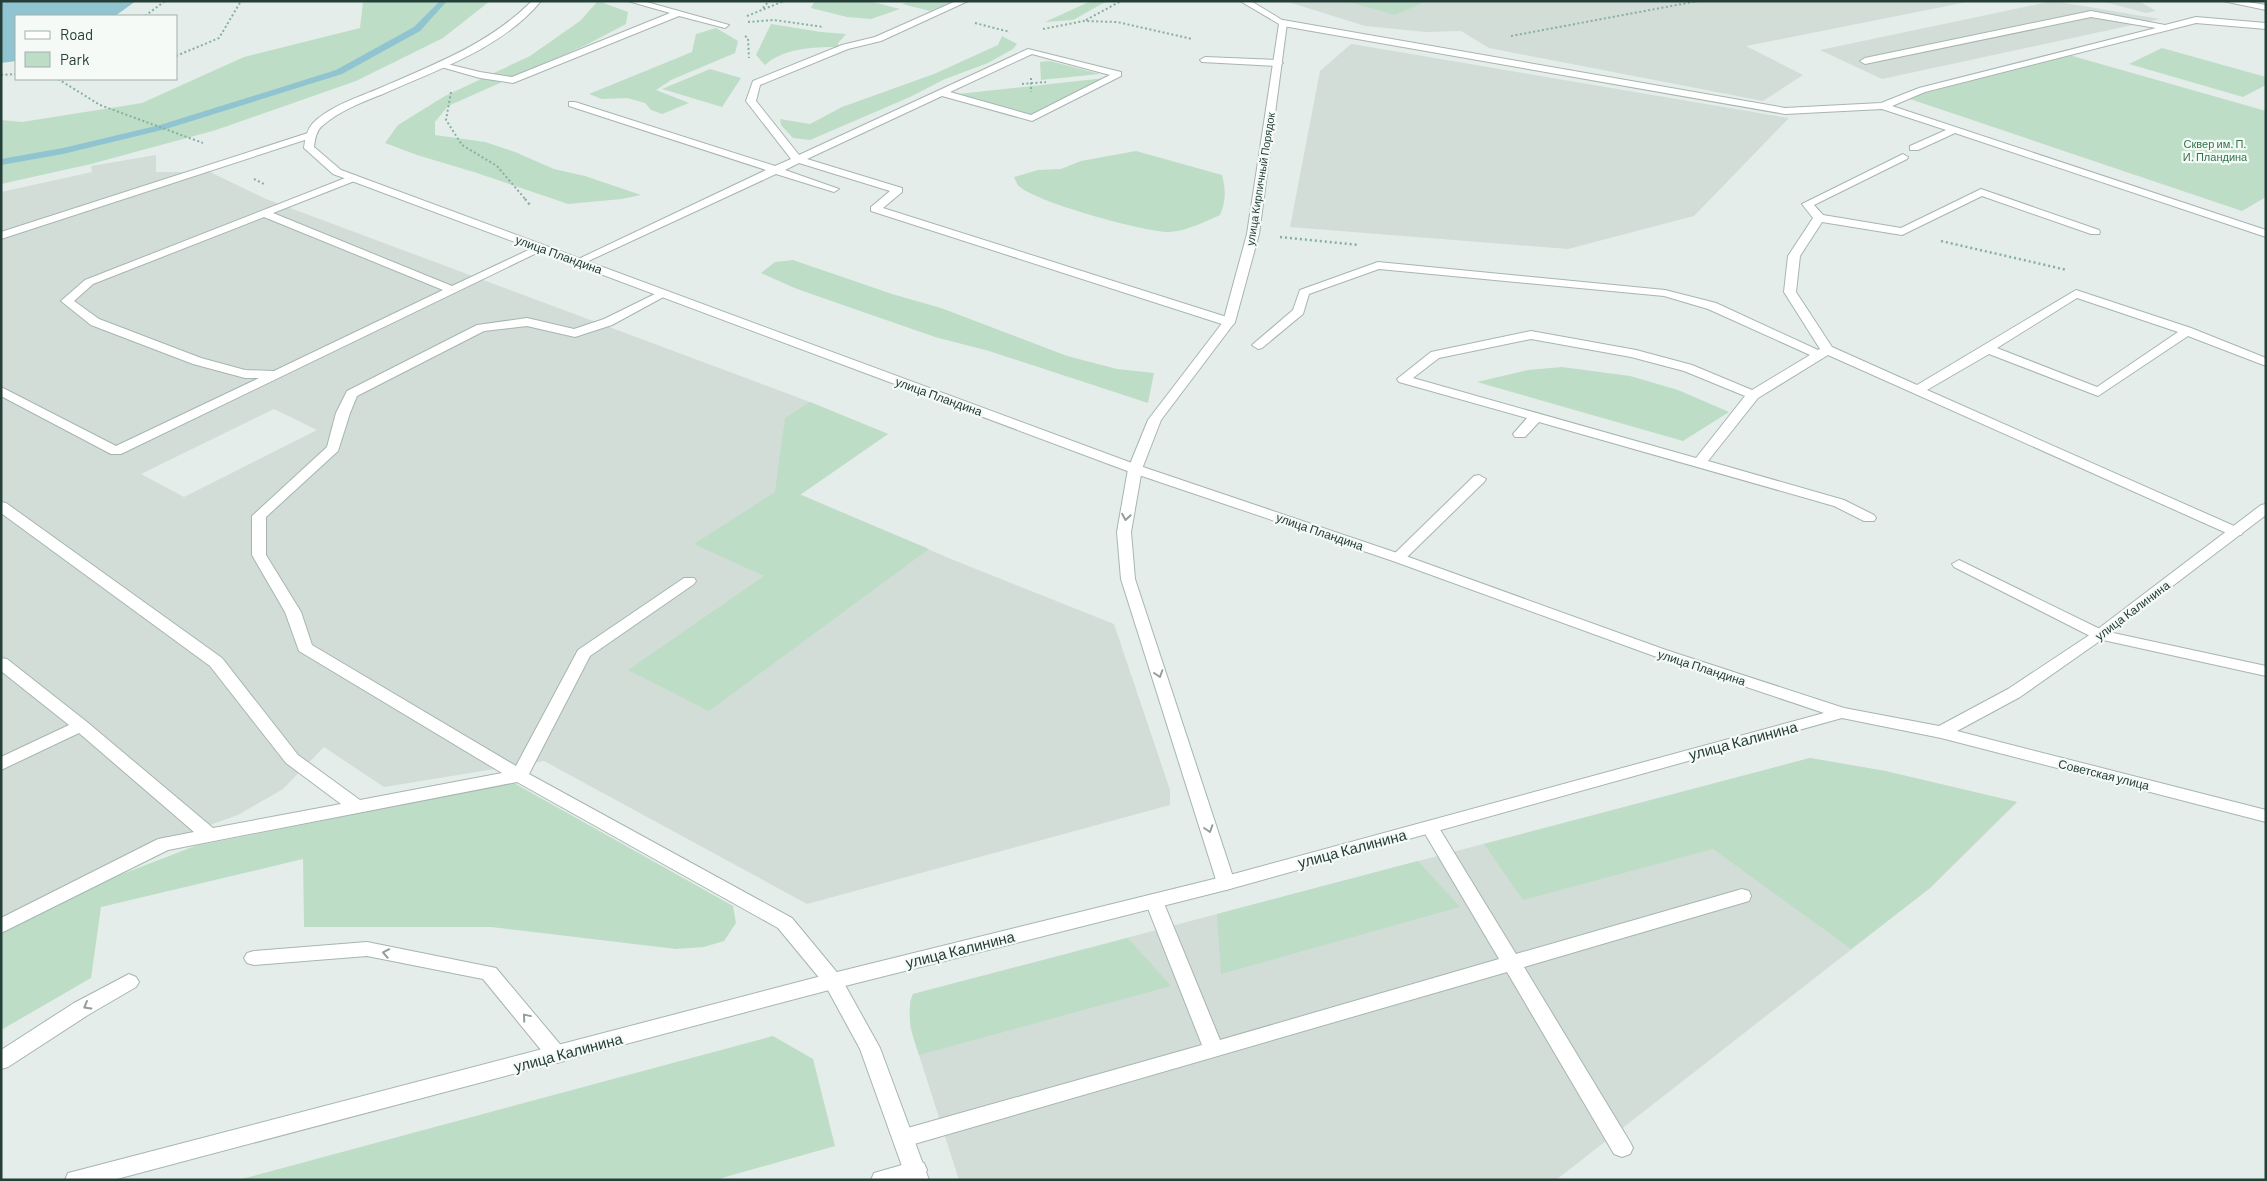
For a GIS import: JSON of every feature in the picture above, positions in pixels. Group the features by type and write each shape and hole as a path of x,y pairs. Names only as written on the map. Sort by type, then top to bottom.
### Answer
{"street":[{"path":"1,236 311,135 317,125 353,104 480,46 524,16 537,1"},
{"path":"632,1 725,25"},
{"path":"964,1 878,39 844,47 756,83 751,102 796,159 898,190 874,209 1229,322"},
{"path":"1244,1 1283,23 1785,112 1882,106 1922,90 2196,20 2266,26"},
{"path":"2227,1 2266,8"},
{"path":"439,65 480,75 513,80 679,13"},
{"path":"1865,61 2091,14 2167,27"},
{"name":"улица Кирпичный Порядок","path":"1226,883 1128,579 1124,532 1135,469 1155,420 1229,322 1253,234 1283,23"},
{"path":"578,262 1031,51 1118,74 1032,118 942,93"},
{"path":"1204,60 1278,62"},
{"path":"572,104 834,190"},
{"path":"1882,106 2266,234"},
{"path":"1914,148 1955,130"},
{"name":"улица Пландина","path":"311,135 309,148 337,172 1135,469 1398,558 1660,653 1842,713 1941,732"},
{"path":"1902,157 1807,204 1819,218 1902,232 1981,192 2095,232"},
{"path":"276,374 245,374 197,361 95,322 66,301 89,282 354,178"},
{"path":"264,212 452,290"},
{"path":"1819,218 1794,256 1790,292 1823,352"},
{"path":"1,390 116,451 541,248"},
{"path":"1258,344 1299,311 1304,292 1378,265 1665,293 1712,306 1920,390 2236,532"},
{"path":"663,293 608,322 575,333 527,322 481,328 352,394 343,412 333,448 259,516 259,555 293,612 304,648 519,776 785,923 833,981 870,1048 904,1138 917,1175 882,1180"},
{"path":"1920,390 1988,350 2076,294 2187,331 2266,362"},
{"path":"1988,350 2098,392 2187,331"},
{"path":"1753,395 1688,368 1632,353 1531,335 1435,356 1403,379 1839,503 1869,518"},
{"path":"1699,462 1753,395 1823,352"},
{"path":"1520,434 1537,416"},
{"path":"1398,558 1479,479"},
{"path":"1,506 216,662 292,759 358,808"},
{"name":"улица Калинина","path":"1941,732 2014,693 2099,635 2266,508"},
{"path":"1959,564 2099,635 2266,671"},
{"path":"519,776 584,653 689,581"},
{"path":"1,663 81,726 209,835"},
{"name":"улица Калинина","path":"76,1180 833,981 1226,883 1842,713"},
{"path":"1,764 81,726"},
{"name":"Советская улица","path":"1941,732 2266,816"},
{"path":"1,926 164,844 519,776"},
{"path":"1430,827 1622,1148"},
{"path":"904,1138 1742,896"},
{"path":"1154,901 1214,1050"},
{"path":"254,958 367,949 489,973 557,1055"},
{"path":"1,1061 81,1009 129,982"}],"path":[{"path":"146,15 164,1"},
{"path":"178,55 219,38 241,1"},
{"path":"761,10 770,1"},
{"path":"725,25 784,1"},
{"path":"1084,21 1121,1"},
{"path":"1507,37 1698,1"},
{"path":"725,25 774,20 825,27"},
{"path":"973,23 1018,34 1084,21 1117,22 1203,42 1213,54 1224,61"},
{"path":"1018,34 1031,51 1032,118"},
{"path":"1,74 15,74"},
{"path":"60,80 100,105 179,132 240,158 242,169 256,180 297,200"},
{"path":"1021,84 1050,81"},
{"path":"452,88 446,120 462,145 497,166 532,206"},
{"path":"1902,232 2072,272"}],"shaded area":[{"path":"1285,1 1972,1 1746,46 1803,75 1763,101 1489,48 1461,31 1426,32 1365,26"},
{"path":"2053,1 2160,19 1882,79 1820,50"},
{"path":"2101,1 2139,1 2156,11 2146,13"},
{"path":"1351,44 1789,118 1694,216 1568,249 1290,227 1320,71"},
{"path":"156,155 156,172 210,172 266,199 810,402 888,434 800,494 951,559 1114,624 1170,790 1170,805 807,904 544,761 384,787 324,747 283,789 238,815 207,826 1,934 1,192 92,172 91,166","holes":["274,409 317,430 184,497 141,474"]},
{"path":"1810,758 1885,771 2017,802 1930,888 1556,1180 959,1180 910,1027 910,1002 913,994"}],"green space":[{"path":"490,1 443,38 356,81 216,130 91,164 1,184 1,120 22,122 142,103 244,57 360,28 363,2"},
{"path":"598,1 628,12 626,24 586,45 448,106 435,122 435,135 485,142 515,152 554,169 585,176 641,195 622,199 568,204 385,143 398,125 445,96 530,56 580,21"},
{"path":"815,1 869,1 900,9 871,19 847,17 811,8"},
{"path":"910,1 957,1 930,11 902,4"},
{"path":"1091,1 1107,1 1073,20 1045,22"},
{"path":"1346,1 1427,1 1395,15"},
{"path":"771,24 846,34 838,43 838,47 809,48 790,52 773,59 765,65 756,55"},
{"path":"716,28 738,41 735,53 671,80 656,90 689,103 662,114 651,110 645,103 627,98 602,99 589,94 692,52 696,34"},
{"path":"1002,36 1017,44 1013,49 988,63 945,79 910,97 810,140 793,138 781,125 780,119 810,124 842,107 934,74 998,45"},
{"path":"2162,48 2266,77 2266,85 2243,97 2129,64"},
{"name":"Сквер им. П. И. Пландина","path":"2069,55 2266,111 2266,197 2242,211 1907,98"},
{"path":"1050,61 1100,74 1041,80 1040,62"},
{"path":"710,69 741,78 722,107 662,89"},
{"path":"1106,78 1033,115 958,94"},
{"path":"1136,151 1222,175 1225,195 1220,215 1182,230 1156,231 1116,222 1048,201 1020,187 1014,177 1038,170 1061,169 1081,161"},
{"path":"793,260 892,294 941,308 1067,356 1117,369 1154,373 1148,403 989,351 935,337 797,289 761,273 775,262"},
{"path":"1562,367 1630,376 1678,390 1729,412 1683,441 1477,382 1528,370"},
{"path":"810,402 888,434 800,495 929,549 709,711 628,670 764,576 694,544 775,492 785,418"},
{"path":"1810,758 1885,771 2017,802 1930,888 1851,949 1713,849 1523,900 1484,844"},
{"path":"514,783 733,906 736,923 724,941 704,947 676,949 491,927 304,927 303,859 101,907 91,978 1,1030 1,934 94,885 195,846"},
{"path":"1418,861 1460,907 1221,974 1217,914"},
{"path":"1128,938 1171,986 919,1055 912,1033 910,1017 913,994"},
{"path":"773,1036 813,1059 835,1146 715,1180 238,1180"}],"water":[{"path":"1,1 136,1 116,15 15,15 15,61 1,63"}],"waterway":[{"path":"1,162 63,151 163,127 339,72 417,29 444,1"}]}
